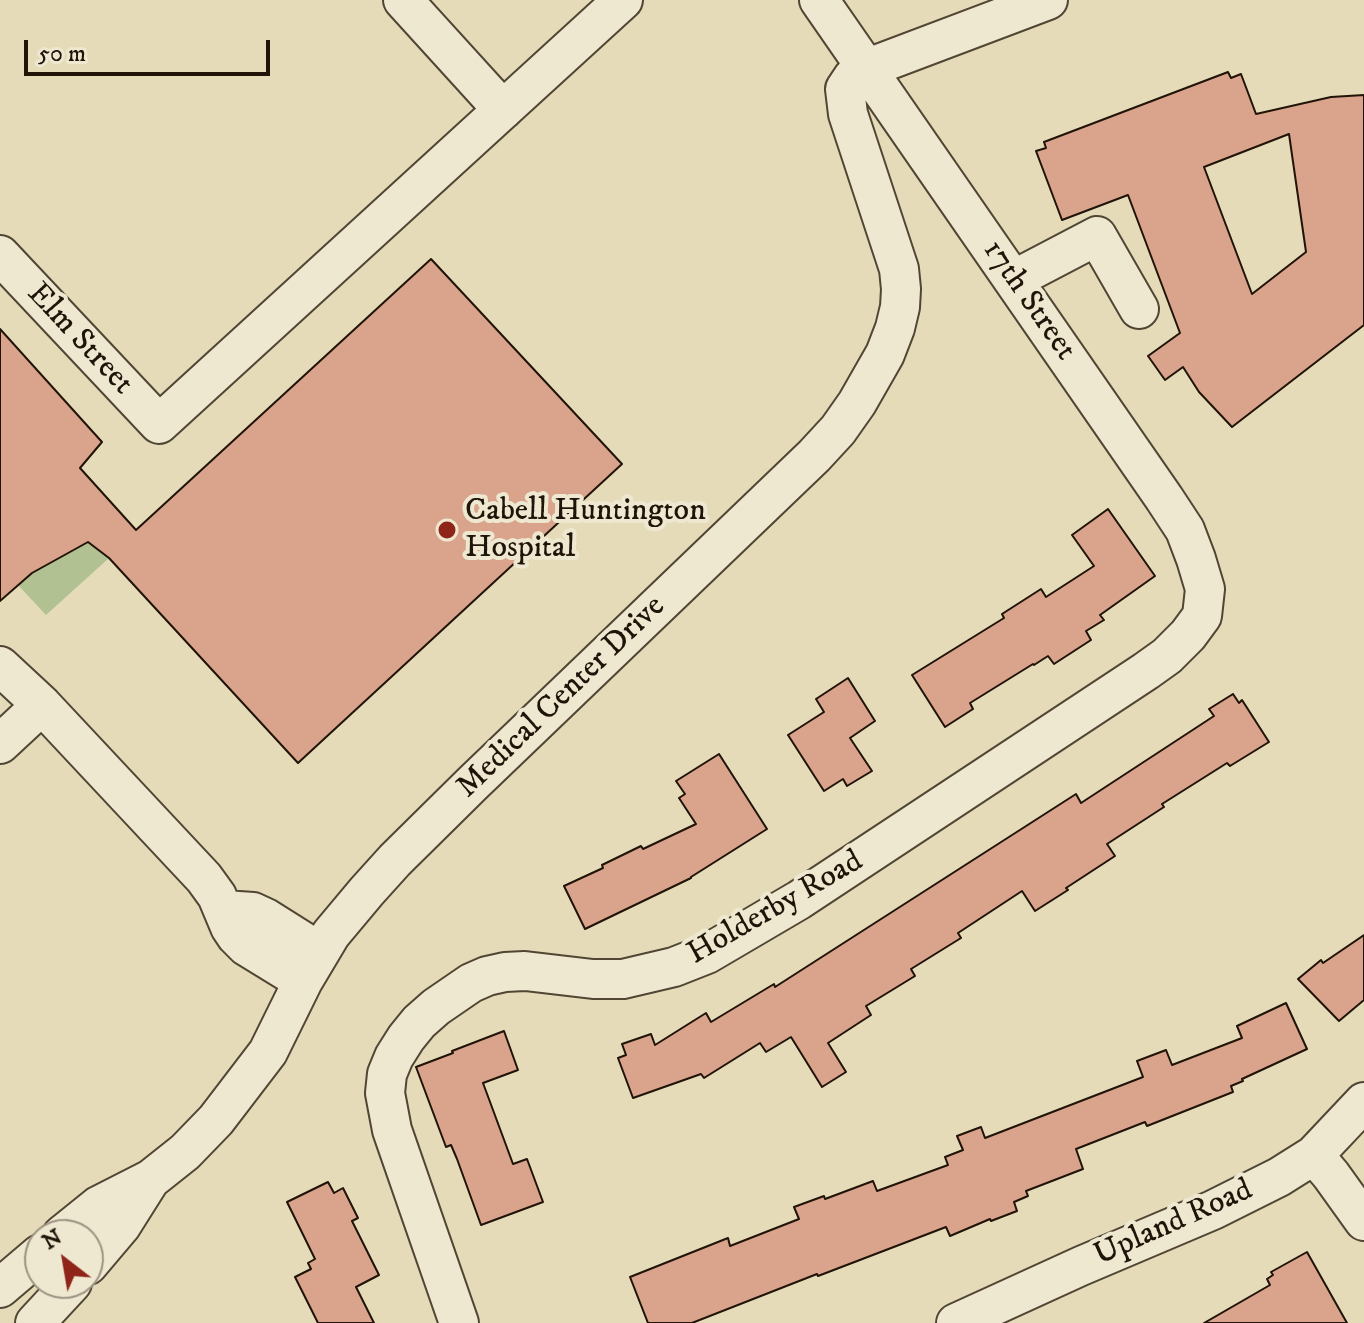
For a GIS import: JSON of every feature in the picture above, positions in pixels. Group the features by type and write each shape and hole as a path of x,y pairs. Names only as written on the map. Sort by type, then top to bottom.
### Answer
{"street":[{"path":"403,0 503,110 623,0"},
{"name":"17th Street","path":"819,0 1185,530 1205,589 1202,616"},
{"path":"868,68 1048,0"},
{"name":"Medical Center Drive","path":"82,1219 98,1206 151,1179 185,1152 216,1120 268,1052 311,966 331,934 395,860 814,456 857,403 885,354 895,328 901,289 899,269 845,98 845,89 853,77 868,68"},
{"name":"Elm Street","path":"0,255 159,424 503,110"},
{"path":"1013,280 1097,236 1139,309"},
{"name":"Holderby Road","path":"459,1323 392,1130 385,1093 387,1074 394,1057 419,1022 453,995 487,976 525,971 593,979 623,979 674,967 707,954 799,900 1136,678 1167,656 1202,616"},
{"path":"0,666 42,705 204,878 224,910 253,912 266,918 311,966"},
{"path":"0,744 42,705"},
{"name":"Upland Road","path":"956,1323 1213,1210 1279,1177 1314,1155 1364,1102"},
{"path":"1314,1155 1364,1221"},
{"name":"Medical Center Drive","path":"104,1246 151,1179"},
{"path":"0,1288 24,1268"},
{"path":"35,1323 57,1299"}],"green space":[{"path":"97,537 109,558 46,615 18,585 45,561"}],"building":[{"path":"1228,72 1231,78 1241,74 1256,114 1331,97 1364,95 1364,325 1232,427 1199,392 1183,367 1165,380 1148,356 1180,333 1128,195 1062,220 1036,151 1046,148 1044,142","holes":["1289,134 1306,252 1252,294 1204,167"]},
{"path":"431,259 622,464 298,763 109,558 88,542 32,573 0,601 0,329 102,442 80,468 136,530"},
{"path":"1108,509 1155,576 1100,615 1104,620 1086,631 1091,640 1054,664 1048,656 1033,664 970,703 973,709 945,727 912,675 1004,618 1002,614 1041,589 1046,597 1094,566 1072,535"},
{"path":"848,678 875,721 850,738 872,771 847,786 843,779 824,791 788,735 824,712 816,699"},
{"path":"1233,694 1239,703 1242,700 1269,742 1230,766 1227,763 1162,804 1164,807 1107,844 1115,856 1035,911 1022,891 958,933 961,938 911,969 915,976 866,1006 871,1015 828,1043 846,1072 822,1087 791,1037 766,1052 760,1043 704,1078 701,1074 633,1098 618,1058 626,1055 622,1044 651,1034 655,1045 706,1013 711,1022 774,984 775,987 1076,794 1081,803 1214,716 1209,709"},
{"path":"719,754 767,829 691,878 585,929 564,886 641,846 643,849 696,824 679,798 685,794 676,781"},
{"path":"1364,935 1364,1000 1339,1021 1298,979 1321,960 1323,963"},
{"path":"1286,1003 1307,1049 1242,1079 1231,1086 1233,1092 1147,1126 1145,1122 1076,1149 1083,1169 1026,1191 1028,1196 1014,1202 1017,1211 950,1236 946,1227 692,1323 648,1323 630,1277 728,1238 730,1246 799,1219 794,1207 824,1196 825,1199 873,1181 877,1191 948,1165 945,1157 963,1150 957,1136 981,1127 985,1138 1143,1077 1137,1061 1166,1050 1172,1065 1242,1038 1237,1026"},
{"path":"504,1031 518,1070 483,1083 513,1164 527,1159 543,1202 481,1225 457,1159 451,1145 446,1147 416,1067"},
{"path":"328,1182 334,1193 343,1188 358,1218 352,1221 379,1275 356,1287 374,1323 318,1323 295,1277 311,1269 308,1263 315,1259 287,1202"},
{"path":"1307,1252 1347,1323 1204,1323 1270,1285 1267,1279 1273,1275 1271,1272"}],"place":[{"name":"Cabell Huntington Hospital","path":"447,530"}]}
